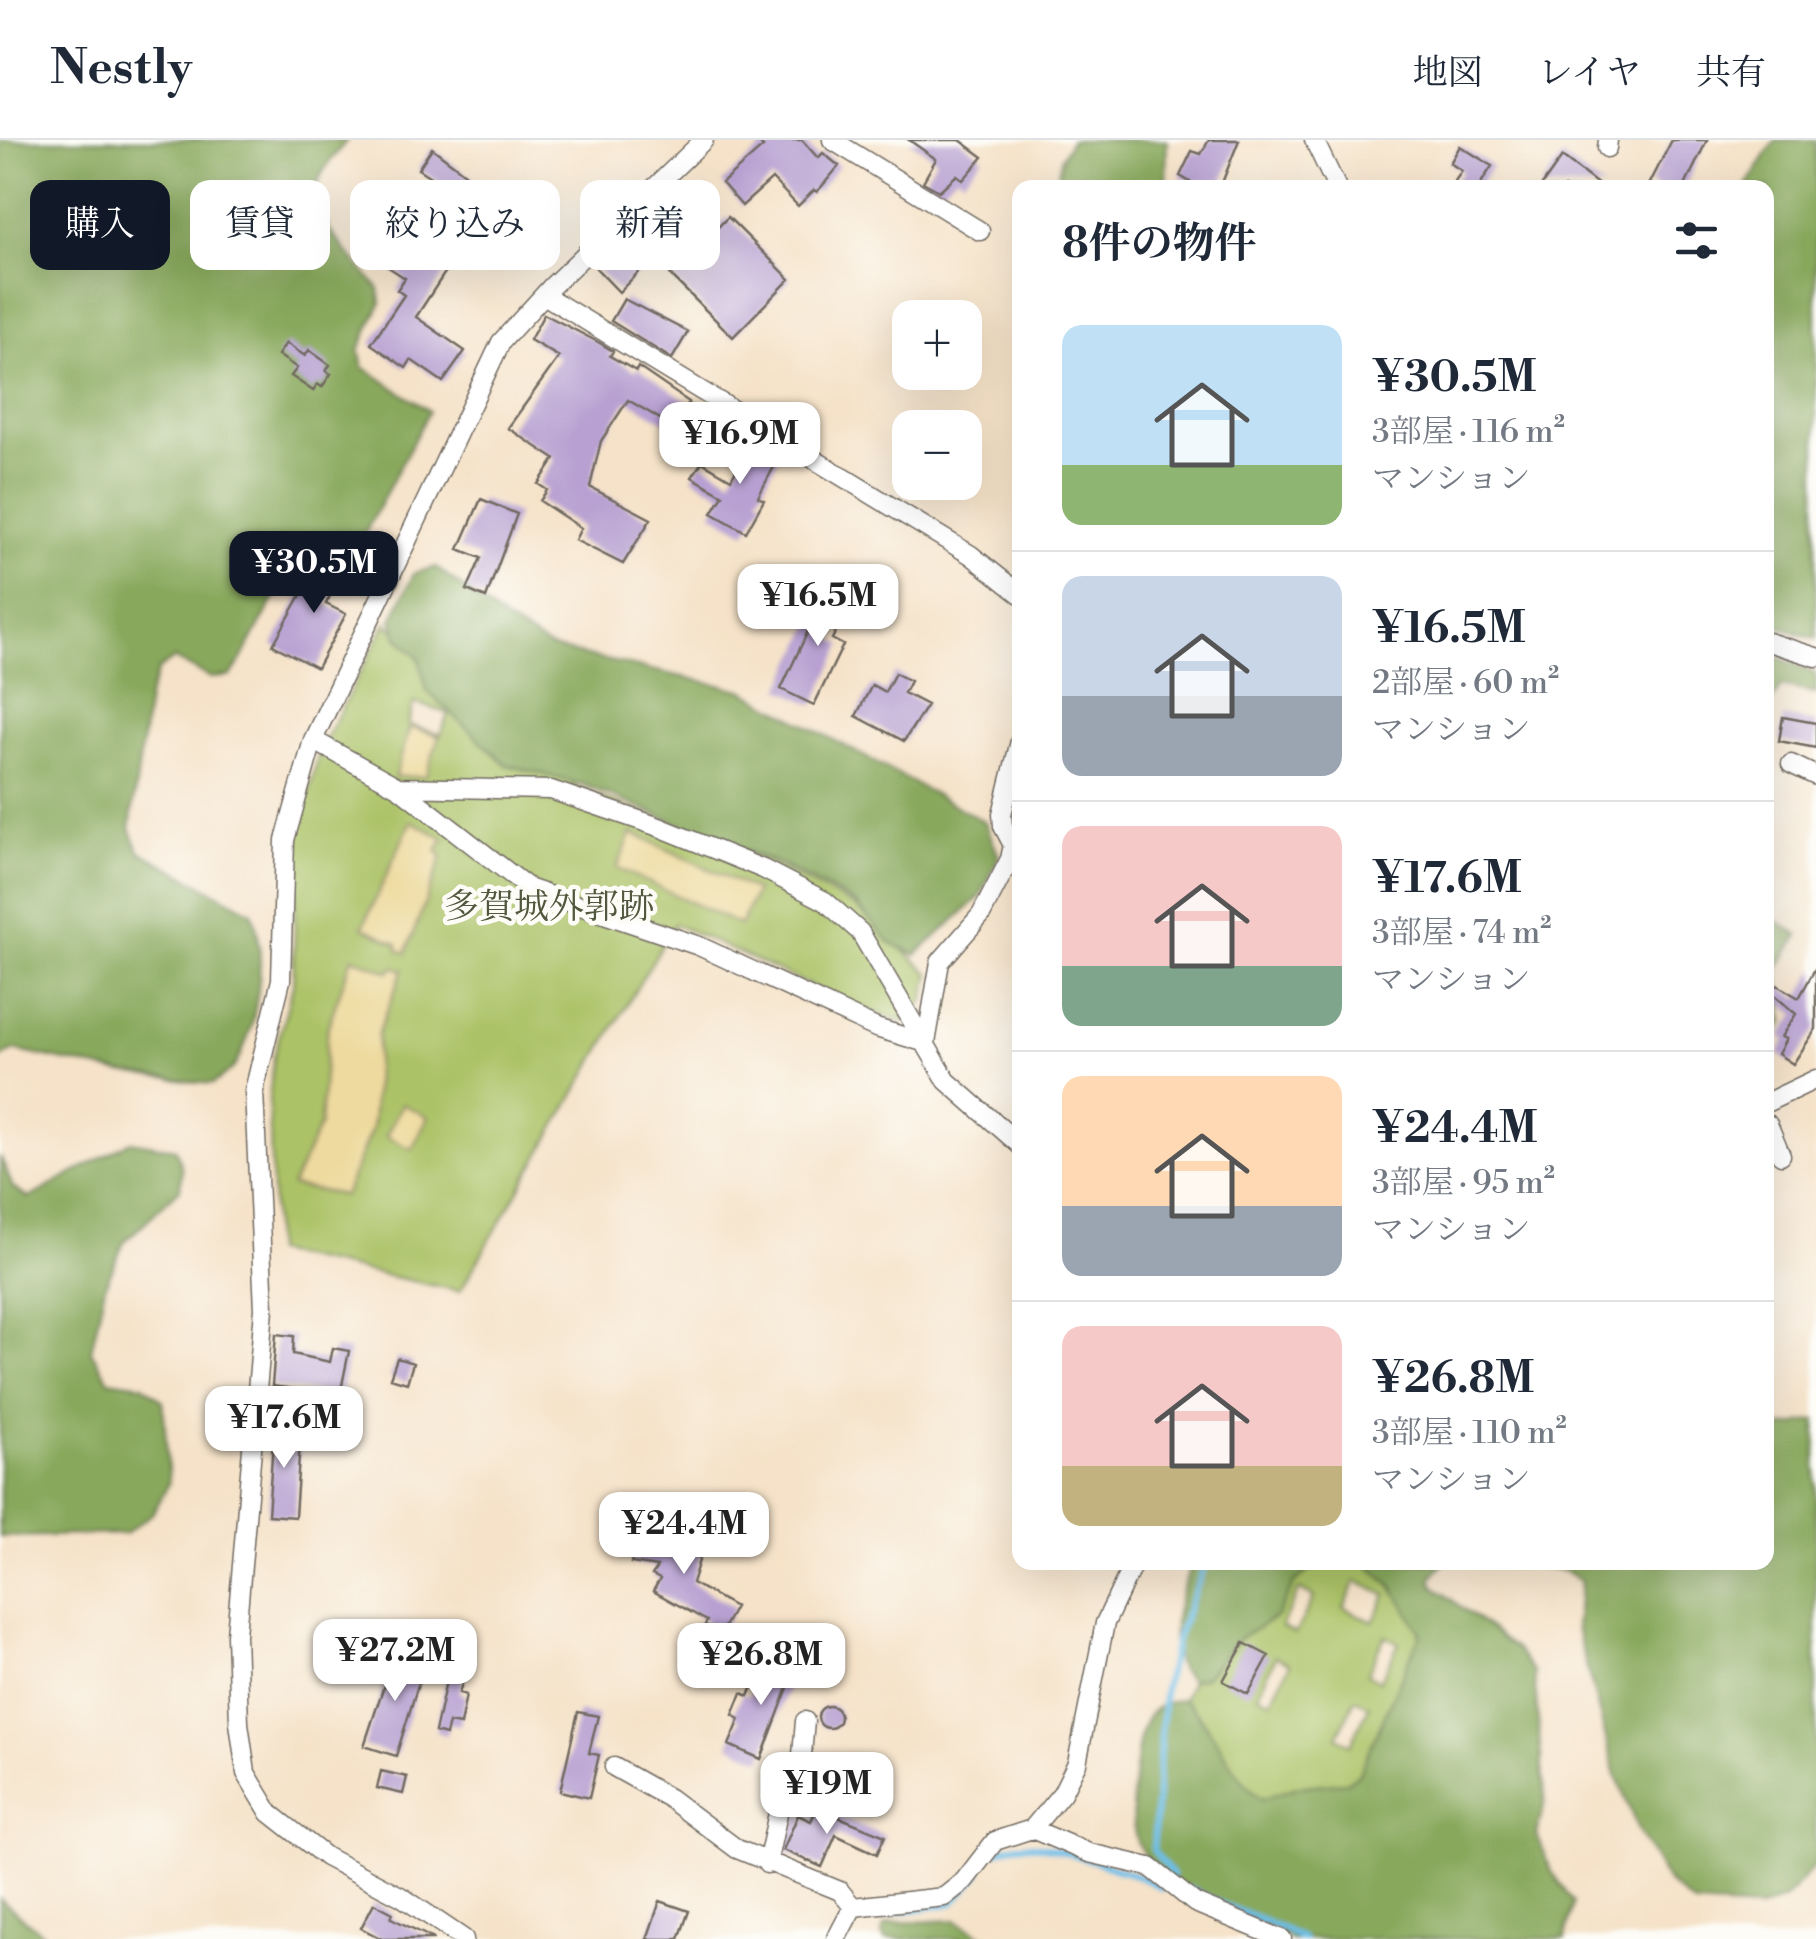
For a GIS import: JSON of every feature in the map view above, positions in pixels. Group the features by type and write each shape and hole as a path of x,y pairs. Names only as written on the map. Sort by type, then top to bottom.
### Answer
{"street":[{"path":"464,1939 402,1897 326,1857 270,1813 246,1773 239,1723 236,1635 264,1308 254,1091 281,980 285,840 313,740 502,342 544,295 704,140"},
{"path":"832,140 980,231"},
{"path":"1314,140 1333,180"},
{"path":"544,295 970,555 1012,588"},
{"path":"1774,644 1816,657"},
{"path":"313,740 398,787 530,889 699,946 876,1028 926,1043"},
{"path":"1791,764 1816,776"},
{"path":"1012,773 1002,826 1012,844"},
{"path":"398,787 551,790 763,869 846,916 947,1082 1012,1138"},
{"path":"926,1043 940,962 980,915 1012,850"},
{"path":"1774,1099 1816,1079"},
{"path":"1774,1138 1781,1155"},
{"path":"853,1907 944,1896 964,1881 995,1841 1032,1829 1062,1793 1078,1764 1105,1623 1130,1570"},
{"path":"767,1864 783,1790 802,1755 806,1720"},
{"path":"614,1767 668,1798 737,1849 840,1891 853,1907"},
{"path":"1032,1829 1090,1853 1150,1866 1195,1903 1282,1939"},
{"path":"836,1939 853,1907"}],"green space":[{"path":"0,140 347,140 319,180 190,180 190,270 330,270 330,230 350,255 350,270 363,270 379,289 381,303 359,350 363,367 429,411 364,535 323,543 306,554 282,585 231,676 211,678 174,659 158,670 148,698 130,828 139,851 252,912 260,968 255,1009 244,1048 234,1067 213,1084 121,1073 14,1050 0,1059"},
{"path":"1071,140 1167,140 1166,180 1057,180 1061,158"},
{"path":"1775,140 1816,140 1816,639 1774,625 1774,180 1750,180"},
{"path":"436,567 501,618 551,648 742,690 985,822 999,857 980,897 916,955 889,942 855,903 779,864 584,785 507,765 427,691 419,658 398,637 392,620 414,573"},
{"name":"多賀城外郭跡","path":"386,623 578,789 766,861 855,906 930,974 924,1000 905,1022 864,1010 674,924 460,1291 274,1252 269,1099 274,1056 293,985 297,842 319,752","holes":["414,703 448,713 441,735 408,725","412,822 442,837 399,945 363,927","353,958 389,973 403,970 378,1033 372,1128 344,1195 292,1185 320,1125 328,1026"]},
{"path":"1774,656 1816,673 1816,693 1781,686 1774,698"},
{"path":"1774,919 1799,935 1778,968 1784,1022 1774,1038"},
{"path":"131,1141 176,1149 182,1170 180,1189 124,1242 105,1286 91,1351 109,1380 143,1385 163,1401 169,1483 152,1514 125,1534 0,1537 0,1156 13,1188 29,1198"},
{"path":"1816,1420 1816,1864 1785,1899 1759,1909 1695,1905 1669,1884 1640,1835 1616,1775 1576,1628 1581,1582 1560,1570 1774,1570 1774,1429"},
{"path":"1191,1570 1310,1570 1294,1583 1277,1616 1239,1639 1205,1677 1191,1680 1181,1670 1174,1641 1182,1590"},
{"path":"1310,1570 1374,1570 1410,1609 1420,1643 1359,1773 1347,1782 1297,1787 1262,1799 1240,1776 1205,1723 1183,1699 1191,1680 1205,1677 1239,1639 1277,1616 1294,1583","holes":["1356,1581 1386,1595 1373,1622 1344,1608","1299,1590 1314,1597 1295,1634 1281,1627","1385,1636 1399,1643 1380,1681 1367,1674","1276,1656 1290,1664 1271,1701 1258,1694","1355,1699 1369,1706 1351,1744 1337,1737"]},
{"path":"1374,1570 1438,1570 1431,1578 1434,1586 1515,1649 1534,1673 1545,1802 1536,1834 1551,1871 1573,1902 1565,1939 1291,1939 1183,1887 1147,1858 1137,1841 1133,1795 1140,1738 1150,1714 1172,1702 1183,1699 1195,1711 1240,1776 1262,1799 1297,1787 1347,1782 1359,1773 1421,1633 1393,1587"},
{"path":"0,1899 49,1939 0,1939"},
{"path":"956,1920 988,1939 885,1939 882,1934 884,1925 892,1923"}],"sand":[{"path":"410,727 439,736 426,776 395,777"},
{"path":"411,821 444,839 437,850 442,857 406,953 398,950 398,944 363,927"},
{"path":"632,833 756,891 740,925 617,868"},
{"path":"352,957 389,972 394,967 403,970 378,1033 372,1128 344,1195 292,1186 320,1124 328,1026"},
{"path":"402,1104 428,1117 412,1149 386,1136"}],"building":[{"path":"757,140 802,140 818,158 823,153 839,166 817,192 814,190 798,206 772,179 742,206 722,183 763,147"},
{"path":"909,140 960,140 983,157 963,180 957,175 939,191 923,182 936,159"},
{"path":"1209,140 1239,140 1223,180 1187,180 1180,176 1192,151 1201,154"},
{"path":"1672,140 1707,140 1688,180 1652,180"},
{"path":"1460,146 1492,166 1483,180 1456,180 1462,171 1450,163"},
{"path":"432,148 474,180 435,180 418,169"},
{"path":"1562,157 1592,180 1546,180"},
{"path":"728,217 790,279 733,337 670,275 675,270 720,270 720,225"},
{"path":"393,270 447,270 416,317 465,351 443,382 411,360 406,368 371,344 404,295 397,290 405,278"},
{"path":"598,270 640,270 619,292"},
{"path":"624,299 688,332 672,359 611,321"},
{"path":"544,314 613,351 610,356 636,371 638,367 689,402 674,427 628,400 601,441 590,487 651,519 623,564 575,540 581,528 540,501 547,490 538,484 555,459 508,428 559,357 530,340"},
{"path":"286,343 305,356 309,350 330,365 326,371 331,374 322,387 317,384 313,391 291,376 297,368 278,355"},
{"path":"750,444 778,459 758,497 764,500 746,532 712,513 723,495 692,477 702,462 731,479"},
{"path":"481,499 517,514 486,598 467,590 481,558 459,549"},
{"path":"324,554 346,564 326,604 346,614 317,668 273,645"},
{"path":"829,586 853,598 832,639 843,645 814,705 781,689"},
{"path":"895,673 910,681 904,693 927,705 904,741 856,716 872,685 885,692"},
{"path":"1783,717 1816,723 1816,748 1779,741"},
{"path":"1816,967 1816,1029 1793,1064 1778,1054 1786,1039 1781,1037 1796,1014 1774,995 1774,983 1799,998"},
{"path":"276,1334 294,1336 293,1354 330,1362 333,1348 349,1351 340,1395 272,1386"},
{"path":"397,1358 413,1363 407,1383 390,1378"},
{"path":"274,1425 301,1427 295,1517 268,1515"},
{"path":"680,1526 707,1535 692,1583 735,1607 720,1634 705,1625 707,1621 653,1591 660,1579 652,1575 657,1567 631,1563 635,1543 673,1550"},
{"path":"1244,1643 1269,1656 1248,1694 1223,1681"},
{"path":"395,1652 425,1662 396,1756 364,1746"},
{"path":"452,1653 470,1659 459,1693 466,1695 460,1725 449,1723 446,1735 435,1732"},
{"path":"766,1656 795,1669 761,1759 729,1745 740,1719 733,1715 742,1693 749,1696"},
{"path":"825,1706 833,1706 840,1717 833,1728 825,1728 818,1721 818,1713"},
{"path":"578,1712 598,1716 589,1753 599,1755 589,1798 560,1791"},
{"path":"381,1771 407,1777 403,1794 377,1788"},
{"path":"817,1808 885,1836 877,1854 836,1835 822,1867 783,1850 798,1815 811,1821"},
{"path":"660,1901 689,1911 679,1939 647,1939"},
{"path":"374,1903 393,1913 391,1918 434,1939 382,1939 361,1928"}],"waterway":[{"path":"1172,1875 1153,1850 1164,1689 1177,1636 1203,1570"},
{"path":"996,1852 1019,1845 1045,1847 1120,1870 1161,1888"},
{"path":"870,1917 953,1903 980,1874"},
{"path":"1190,1889 1303,1939"}]}
